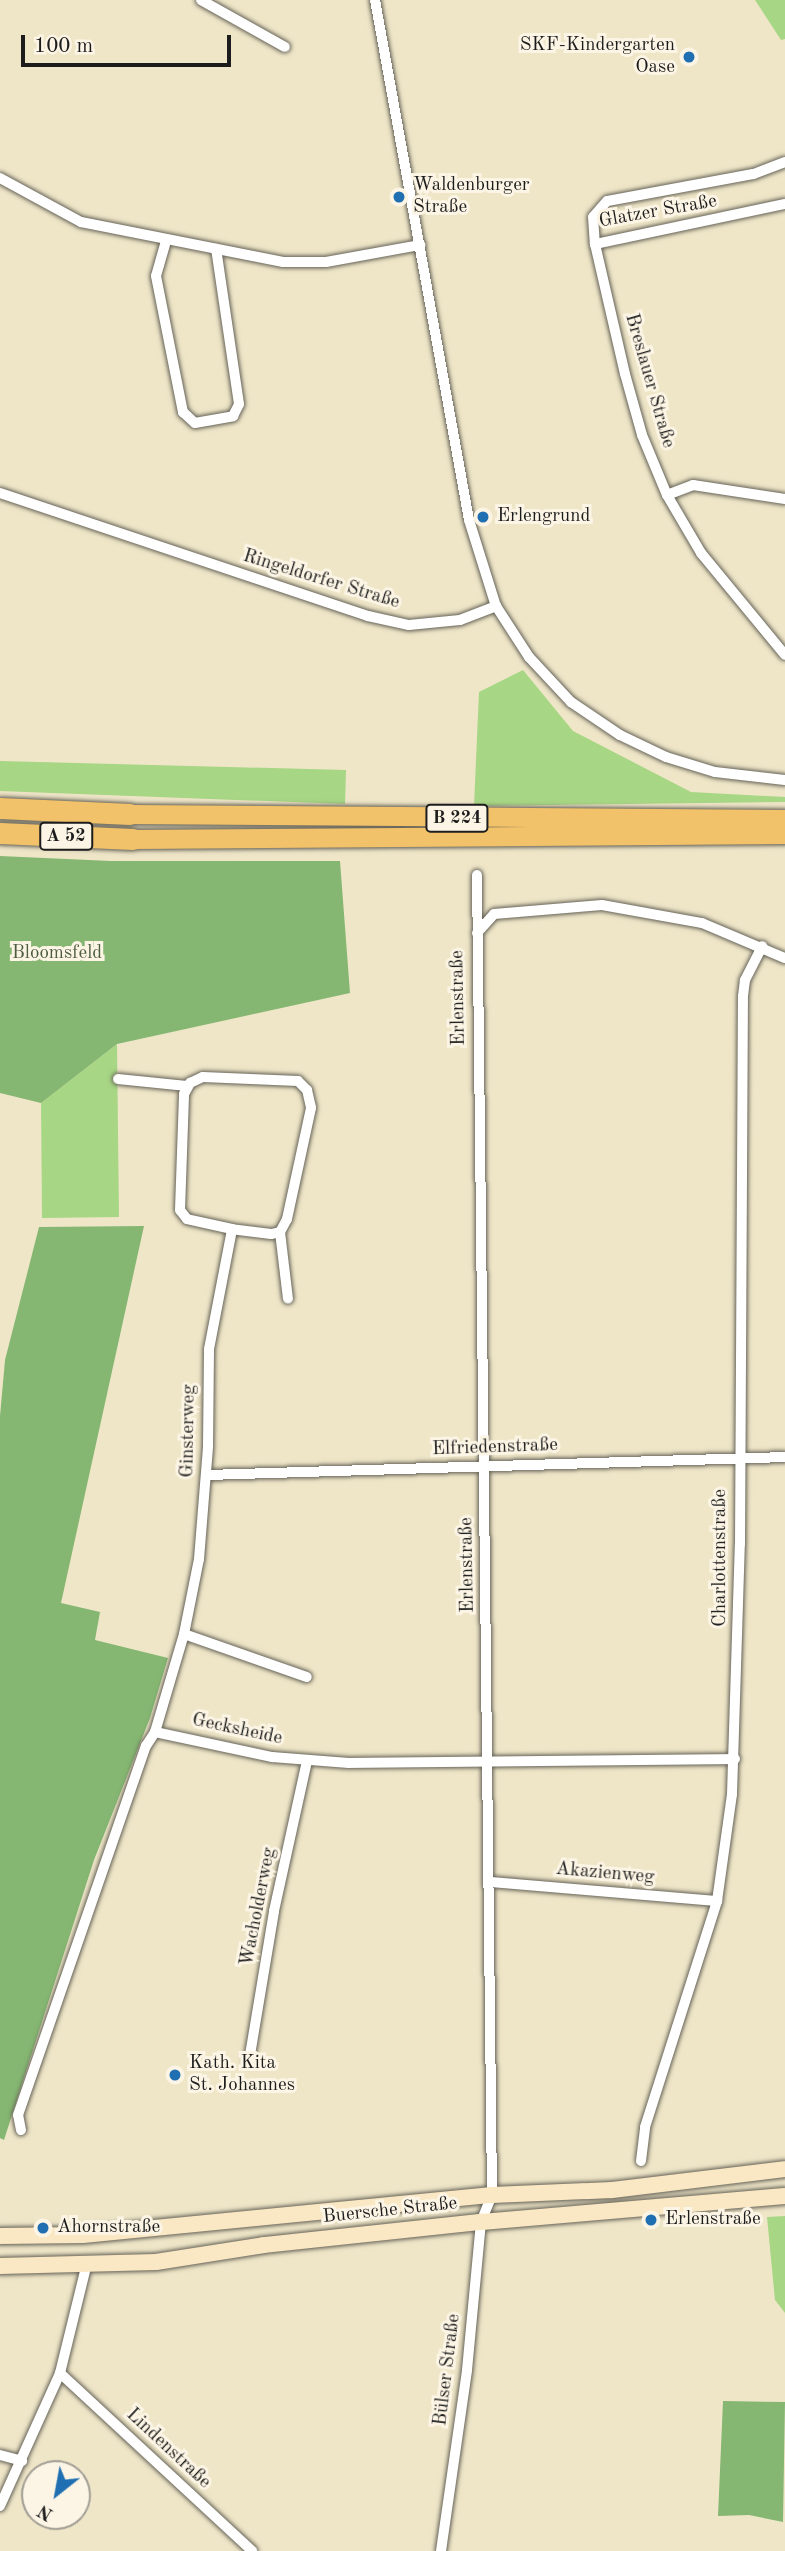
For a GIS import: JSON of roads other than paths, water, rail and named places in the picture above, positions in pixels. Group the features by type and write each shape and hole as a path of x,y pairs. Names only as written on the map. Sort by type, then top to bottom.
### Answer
{"highway":[{"name":"A 52","path":"0,808 130,814"},
{"name":"B 224","path":"130,814 785,819"},
{"name":"A 52","path":"0,833 133,839"},
{"name":"B 224","path":"133,839 785,834"}],"main road":[{"name":"Buersche Straße","path":"0,2236 83,2235 492,2195 612,2190 785,2169"},
{"name":"Buersche Straße","path":"0,2266 86,2267 481,2222 785,2196"}],"street":[{"path":"201,0 285,47"},
{"path":"375,0 469,520 496,606 529,657 571,702 620,735 666,757 715,772 785,780"},
{"name":"Glatzer Straße","path":"785,162 753,174 607,201 593,217 595,244 785,204"},
{"path":"0,178 81,222 166,241 283,262 326,262 420,245"},
{"path":"166,241 156,276 183,412 195,423 233,416 239,404 216,249"},
{"name":"Breslauer Straße","path":"595,244 642,435 667,495 701,553 785,655"},
{"path":"667,495 693,485 785,499"},
{"name":"Ringeldorfer Straße","path":"0,493 368,616 409,625 460,620 496,606"},
{"name":"Erlenstraße","path":"477,875 492,2195"},
{"name":"Erlenstraße","path":"476,935 494,914 602,905 632,908 702,923 762,946"},
{"path":"762,946 785,958"},
{"name":"Charlottenstraße","path":"642,2161 645,2127 717,1902 735,1759 743,996 745,980 762,946"},
{"path":"118,1079 187,1086 203,1077 292,1078 307,1090 311,1108 303,1159 280,1232 288,1299"},
{"path":"187,1086 179,1162 180,1210 187,1219 232,1229 280,1232"},
{"name":"Ginsterweg","path":"155,1732 184,1634 199,1559 207,1475 209,1349 232,1229"},
{"name":"Elfriedenstraße","path":"207,1475 785,1457"},
{"path":"184,1634 307,1677"},
{"path":"21,2130 18,2115 146,1746 155,1732"},
{"name":"Gecksheide","path":"155,1732 307,1761 489,1763 735,1759"},
{"name":"Wacholderweg","path":"249,2061 274,1911 307,1761"},
{"name":"Akazienweg","path":"490,1881 717,1902"},
{"name":"Bülser Straße","path":"441,2551 467,2370 481,2222 492,2195"},
{"path":"22,2460 60,2373 86,2267"},
{"name":"Lindenstraße","path":"60,2373 253,2551"},
{"path":"0,2455 21,2461"},
{"path":"0,2506 21,2463"}],"place":[{"name":"SKF-Kindergarten Oase","path":"689,57"},
{"name":"Waldenburger Straße","path":"399,197"},
{"name":"Erlengrund","path":"483,517"},
{"name":"Kath. Kita St. Johannes","path":"175,2075"},
{"name":"Erlenstraße","path":"651,2220"},
{"name":"Ahornstraße","path":"43,2228"}],"park label":[{"name":"Bloomsfeld","path":"57,954"}]}
